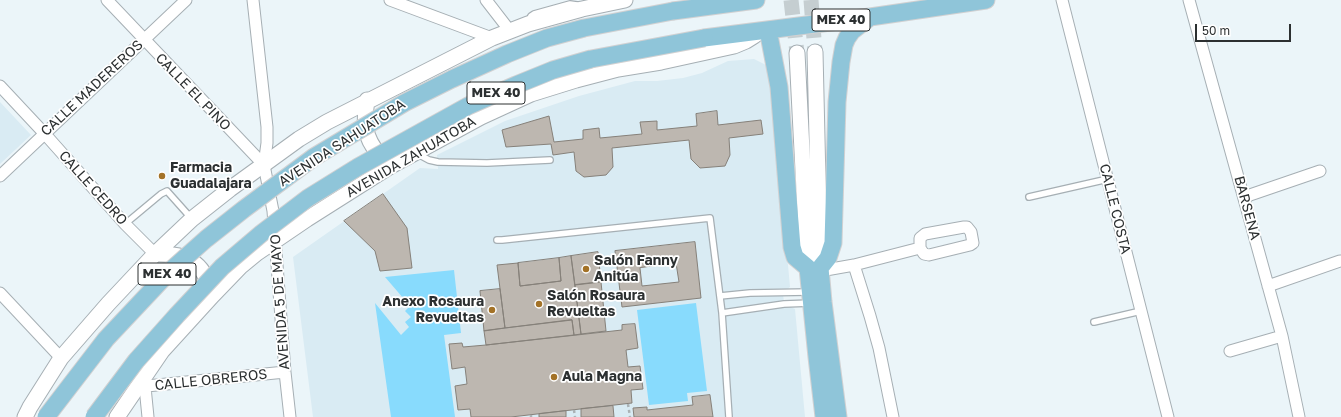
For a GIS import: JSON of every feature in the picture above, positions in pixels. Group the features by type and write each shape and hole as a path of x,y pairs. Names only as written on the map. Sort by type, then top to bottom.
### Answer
{"main road":[{"name":"AVENIDA SAHUATOBA","path":"46,417 106,339 170,271 206,239 314,157 404,103 507,54 547,38 577,30 673,10 756,0"},
{"name":"MEX 40","path":"764,30 870,17 986,0"},
{"path":"824,417 817,357 816,269 828,258 833,243 837,102 844,45 852,31 870,17"},
{"name":"AVENIDA SAHUATOBA","path":"94,417 136,361 222,267 262,233 308,198 358,167 468,106 553,70 591,59 704,38 764,30"},
{"path":"764,30 779,87 792,247 795,257 816,269"},
{"path":"816,297 838,417"}],"street":[{"name":"CALLE EL PINO","path":"107,0 264,165"},
{"name":"CALLE MADEREROS","path":"0,176 143,39 186,0"},
{"path":"253,0 267,127 267,143 264,165"},
{"path":"390,0 492,38"},
{"path":"486,0 510,31"},
{"path":"264,165 299,139 327,122 367,100 492,38 528,24 582,9 625,0"},
{"name":"CALLE COSTA","path":"1062,0 1168,417"},
{"name":"BARSENA","path":"1189,0 1282,336 1299,417"},
{"name":"AVENIDA ZAHUATOBA","path":"275,241 307,219 415,152 481,117 531,94 618,69 661,62 734,46 746,41 764,30"},
{"path":"815,52 816,269"},
{"path":"797,53 816,269"},
{"name":"CALLE CEDRO","path":"0,86 125,224 155,254"},
{"path":"367,100 365,117 366,131 371,144 389,167"},
{"name":"AVENIDA 5 DE MAYO","path":"264,165 270,188 273,211 285,372 290,417"},
{"name":"AVENIDA SAHUATOBA","path":"24,417 61,358 108,304 155,254 192,219 230,189 264,165"},
{"path":"1244,197 1320,171"},
{"path":"117,417 141,387 162,351 240,267 275,241"},
{"path":"816,269 854,265 920,248"},
{"path":"155,254 168,254 188,258 199,266 205,273 213,295"},
{"path":"1268,286 1340,261"},
{"path":"854,265 879,348 893,417"},
{"path":"0,293 61,358"},
{"path":"1230,351 1282,336"},
{"name":"CALLE OBREROS","path":"141,387 285,372"},
{"path":"141,387 148,417"}],"lane":[{"path":"415,152 429,160 438,162 487,164 550,160"},
{"path":"1029,197 1108,179"},
{"path":"125,224 161,194 167,191 192,219"},
{"path":"497,240 710,218 722,312 729,417"},
{"path":"720,296 750,293 816,297"},
{"path":"722,312 784,304 816,297"},
{"path":"1094,322 1141,311"}],"path":[{"path":"628,404 630,417"},
{"path":"574,410 575,417"}],"shaded area":[{"path":"754,59 770,67 790,287 783,292 784,304 795,309 805,417 313,417 293,257 420,168 438,169 437,155 505,121 579,96 635,81 657,81 683,78 702,73 728,61"},
{"path":"0,102 31,135 0,164"},
{"path":"454,270 461,333 444,335 455,417 391,417 375,303 401,335 409,327 405,322 411,317 405,311 410,306 385,277"},
{"path":"696,303 707,391 687,393 688,401 649,405 637,310"}],"building":[{"path":"717,111 718,125 761,120 763,134 729,138 730,155 725,166 700,168 691,159 689,140 612,148 613,167 606,175 584,177 576,171 574,152 553,155 551,144 506,147 502,130 549,116 554,142 583,139 583,130 599,128 600,138 642,134 640,122 657,121 657,130 697,126 696,114"},
{"path":"383,194 407,228 412,268 380,271 375,251 344,221"},
{"path":"695,242 701,298 622,307 615,251","holes":["676,263 679,282 642,286 640,268"]},
{"name":"Salón Fanny Anitúa","path":"598,252 601,282 575,285 571,256"},
{"name":"Salón Rosaura Revueltas","path":"571,256 581,334 574,335 572,320 505,328 497,265 518,263 520,286 561,281 559,258"},
{"path":"559,258 561,281 520,286 518,263"},
{"path":"601,282 606,331 581,334 575,285"},
{"name":"Anexo Rosaura Revueltas","path":"500,289 505,328 484,331 480,291"},
{"path":"572,320 574,335 486,345 484,331"},
{"name":"Aula Magna","path":"635,324 638,348 626,350 628,367 640,366 643,389 631,390 632,403 511,417 471,417 470,409 458,410 455,386 467,384 465,367 452,369 449,344 462,343 463,347 486,345 622,330 622,325"},
{"path":"710,395 713,417 634,417 633,408 647,407 647,410 693,405 692,397"},
{"path":"613,406 614,417 581,417 581,409"},
{"path":"566,411 566,417 539,417 539,414"}],"tunnel":[{"path":"791,0 797,53"},
{"path":"811,0 815,52"}],"place":[{"name":"Farmacia Guadalajara","path":"162,176"},
{"name":"Salón Fanny Anitúa","path":"586,269"},
{"name":"Salón Rosaura Revueltas","path":"539,304"},
{"name":"Anexo Rosaura Revueltas","path":"492,310"},
{"name":"Aula Magna","path":"554,377"}]}
